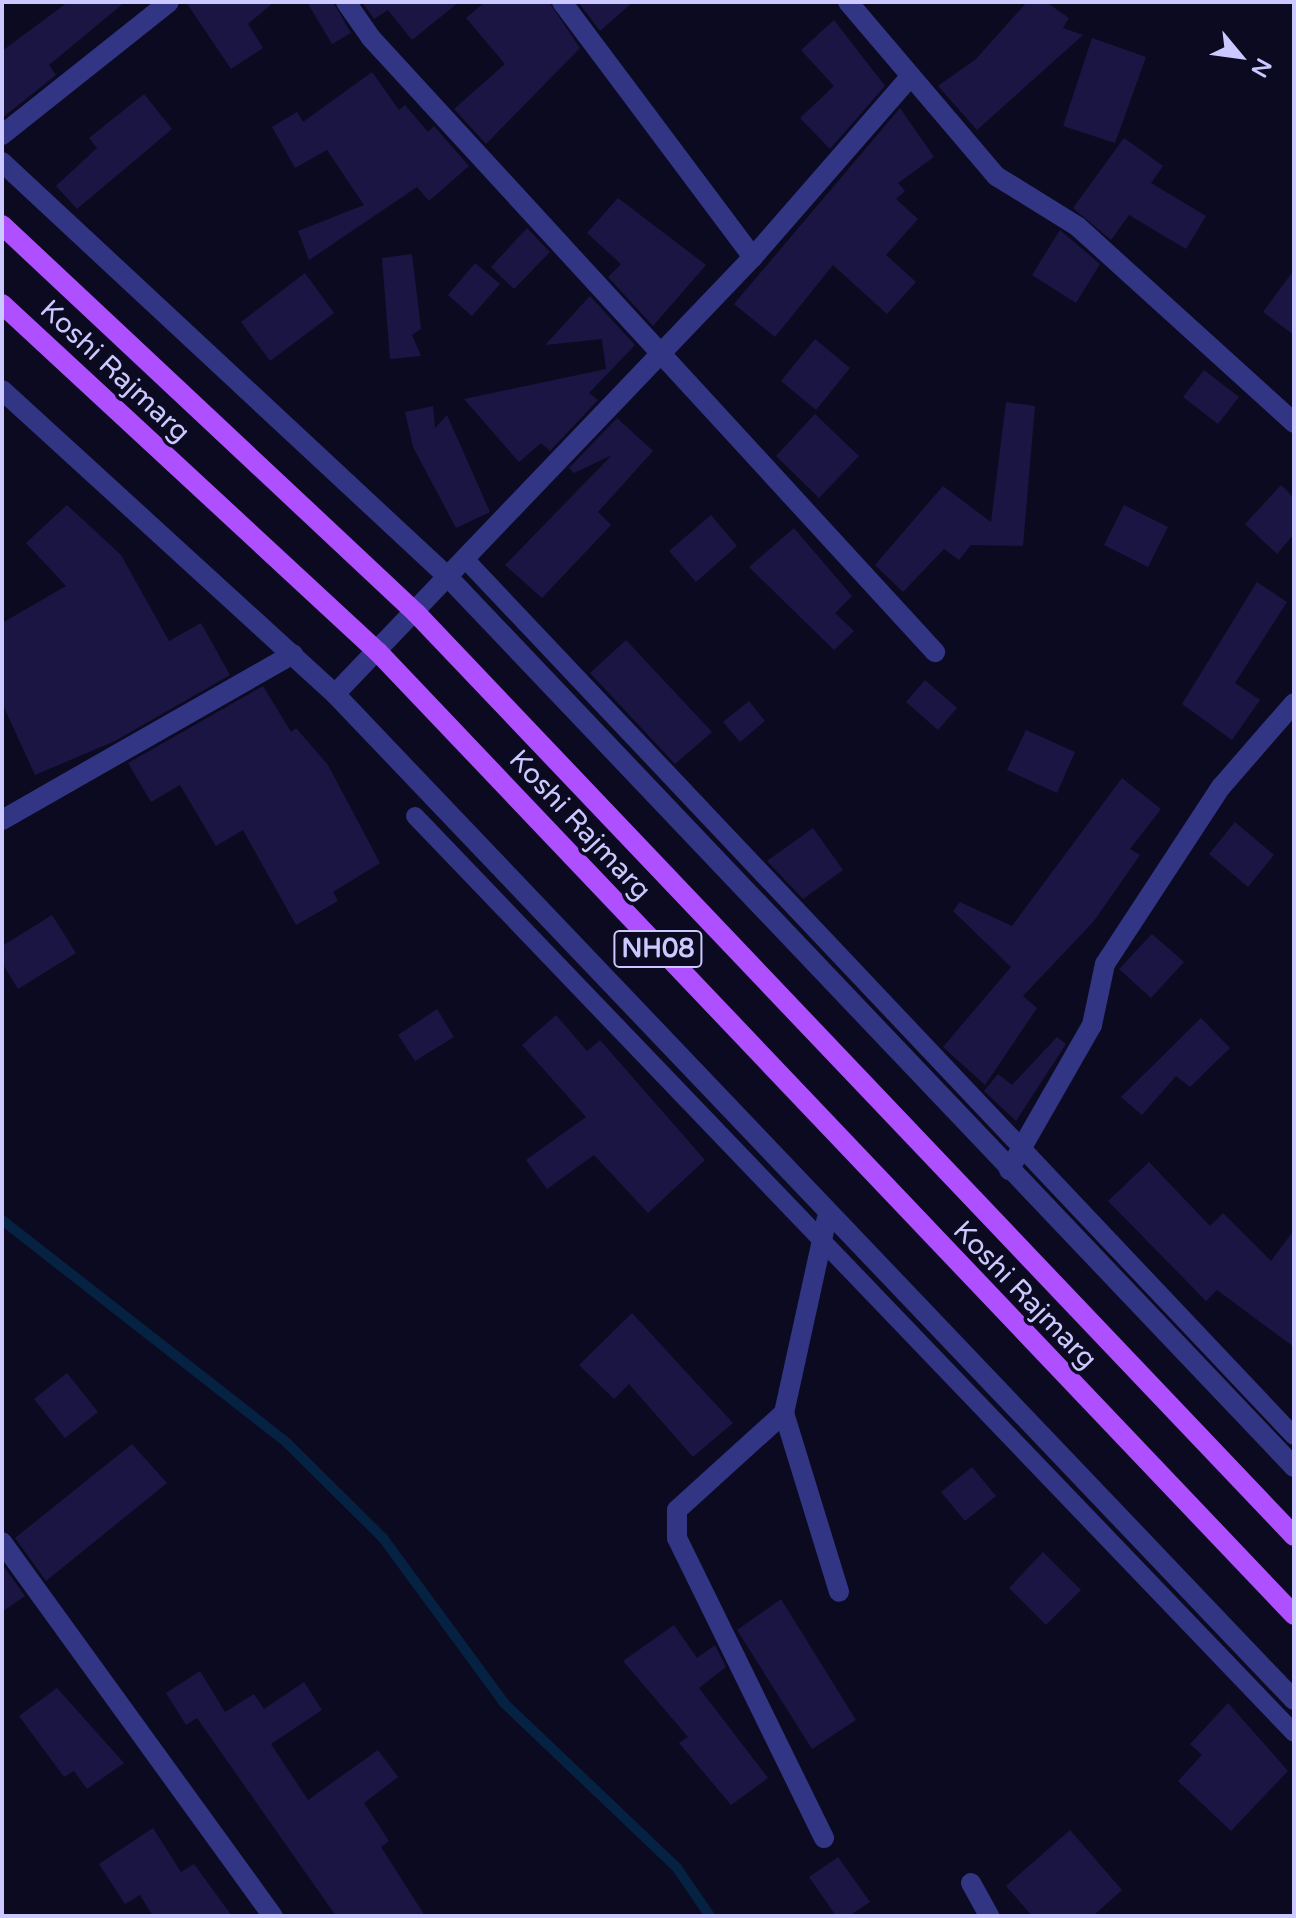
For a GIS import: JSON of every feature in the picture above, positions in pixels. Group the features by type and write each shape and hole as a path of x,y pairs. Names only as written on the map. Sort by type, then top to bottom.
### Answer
{"main road":[{"name":"Koshi Rajmarg","path":"2,225 416,613 1294,1536"},
{"name":"Koshi Rajmarg","path":"2,304 378,652 1294,1615"}],"street":[{"path":"2,135 169,2"},
{"path":"346,2 371,38 663,351 935,652"},
{"path":"562,2 753,257"},
{"path":"848,2 996,176 1077,226 1294,423"},
{"path":"335,694 416,613 753,257 911,76"},
{"path":"2,162 448,577 1294,1467"},
{"path":"2,390 335,694 827,1218 1294,1700"},
{"path":"2,820 293,654"},
{"path":"1009,1170 1092,1025 1105,964 1221,787 1294,703"},
{"path":"827,1218 824,1243 784,1413 839,1592"},
{"path":"784,1413 677,1510 677,1538 824,1838"},
{"path":"2,1542 273,1916"},
{"path":"971,1883 989,1916"}],"lane":[{"path":"465,559 1019,1150 1294,1436"},
{"path":"415,816 1294,1733"}],"building":[{"path":"68,2 125,2 49,65 56,75 2,118 2,51"},
{"path":"186,2 274,2 248,24 263,48 231,69"},
{"path":"307,2 333,2 351,33 332,44"},
{"path":"362,2 459,2 412,40 388,10 374,19"},
{"path":"485,2 549,2 580,48 486,144 454,109 505,64 466,18"},
{"path":"578,2 633,2 600,31"},
{"path":"1027,2 1046,2 1069,18 1063,28 1083,35 977,130 938,86 976,59"},
{"path":"834,20 885,86 830,149 800,118 834,86 801,50"},
{"path":"1092,38 1146,57 1115,143 1063,126"},
{"path":"372,72 399,110 405,105 428,132 434,126 469,166 429,201 417,187 309,260 298,231 364,205 327,150 295,168 272,127 297,112 303,122"},
{"path":"144,94 172,129 77,209 56,186 97,148 89,138"},
{"path":"900,108 934,157 898,183 905,191 896,199 918,219 886,255 916,282 887,314 833,265 775,337 734,304"},
{"path":"1124,138 1163,166 1151,183 1206,216 1186,249 1129,215 1111,240 1073,208"},
{"path":"618,198 706,265 653,326 608,277 621,264 587,233"},
{"path":"527,228 550,252 514,289 491,267"},
{"path":"1060,230 1100,264 1076,303 1032,275"},
{"path":"412,254 421,329 412,335 421,356 390,359 382,258"},
{"path":"475,263 500,284 472,316 448,295"},
{"path":"1294,270 1294,335 1263,312"},
{"path":"305,273 334,313 270,361 241,322"},
{"path":"590,296 635,345 589,393 598,400 550,451 541,443 519,462 464,399 606,369 602,339 545,345"},
{"path":"815,339 850,368 816,410 781,381"},
{"path":"1204,370 1239,397 1218,424 1183,397"},
{"path":"1006,402 1035,406 1023,546 971,545 959,560 944,549 903,592 875,565 943,486 991,522"},
{"path":"433,406 435,428 447,415 490,512 456,528 413,447 405,412"},
{"path":"815,414 859,456 819,498 776,456"},
{"path":"617,418 653,451 598,512 611,525 542,598 505,565 612,455 574,473 569,468"},
{"path":"1281,485 1294,498 1294,534 1277,554 1245,524"},
{"path":"67,505 121,555 169,641 201,623 230,675 115,741 35,775 2,703 2,623 66,586 26,543"},
{"path":"1124,505 1168,527 1148,567 1104,545"},
{"path":"711,515 737,546 696,582 669,551"},
{"path":"794,528 852,596 835,613 854,631 834,650 749,567"},
{"path":"1257,582 1287,602 1235,683 1260,700 1232,740 1182,704"},
{"path":"626,640 712,732 675,764 590,673"},
{"path":"925,680 957,708 938,730 906,702"},
{"path":"263,686 291,732 296,728 328,765 380,863 333,892 338,901 296,925 243,830 216,846 180,785 151,802 128,763"},
{"path":"749,701 765,721 740,742 723,722"},
{"path":"1026,730 1075,752 1057,793 1007,770"},
{"path":"1122,778 1161,809 1130,849 1140,855 1094,921 1023,996 1037,1008 985,1085 943,1047 1011,967 953,911 960,902 1012,926"},
{"path":"1235,822 1274,855 1248,887 1209,854"},
{"path":"813,828 843,870 803,899 767,861"},
{"path":"52,915 76,953 18,989 2,963 2,946"},
{"path":"1152,934 1184,962 1151,998 1119,969"},
{"path":"437,1009 454,1037 415,1061 398,1035"},
{"path":"556,1015 587,1051 600,1040 705,1160 648,1213 594,1155 547,1189 526,1160 586,1117 522,1045"},
{"path":"1201,1018 1230,1048 1190,1087 1176,1076 1142,1115 1121,1097"},
{"path":"1057,1037 1066,1044 1016,1121 984,1091 998,1074 1012,1085"},
{"path":"1149,1162 1210,1226 1223,1213 1271,1261 1294,1230 1294,1347 1217,1290 1206,1301 1108,1201"},
{"path":"632,1313 733,1423 693,1457 629,1384 614,1399 579,1365"},
{"path":"67,1373 98,1412 65,1438 34,1399"},
{"path":"132,1444 167,1483 46,1581 15,1538"},
{"path":"972,1467 996,1496 965,1521 941,1492"},
{"path":"1043,1552 1081,1590 1046,1625 1009,1588"},
{"path":"2,1564 25,1596 2,1612"},
{"path":"781,1599 856,1720 812,1749 737,1630"},
{"path":"674,1625 697,1658 715,1645 726,1667 699,1688 768,1778 731,1805 679,1743 688,1737 623,1661"},
{"path":"200,1671 225,1712 254,1694 264,1709 304,1682 322,1710 271,1744 308,1800 378,1750 398,1777 364,1803 389,1841 381,1847 425,1916 336,1916 197,1718 186,1725 166,1693"},
{"path":"57,1688 124,1763 87,1789 74,1771 64,1777 19,1716"},
{"path":"1228,1703 1288,1771 1231,1831 1178,1781 1202,1755 1190,1744"},
{"path":"153,1828 181,1872 194,1864 232,1916 153,1916 140,1895 125,1904 99,1864"},
{"path":"1070,1830 1122,1890 1093,1916 1032,1916 1006,1886"},
{"path":"838,1857 870,1902 849,1916 836,1916 809,1877"}],"waterway":[{"path":"2,1220 287,1443 383,1538 504,1703 677,1868 710,1916"}]}
